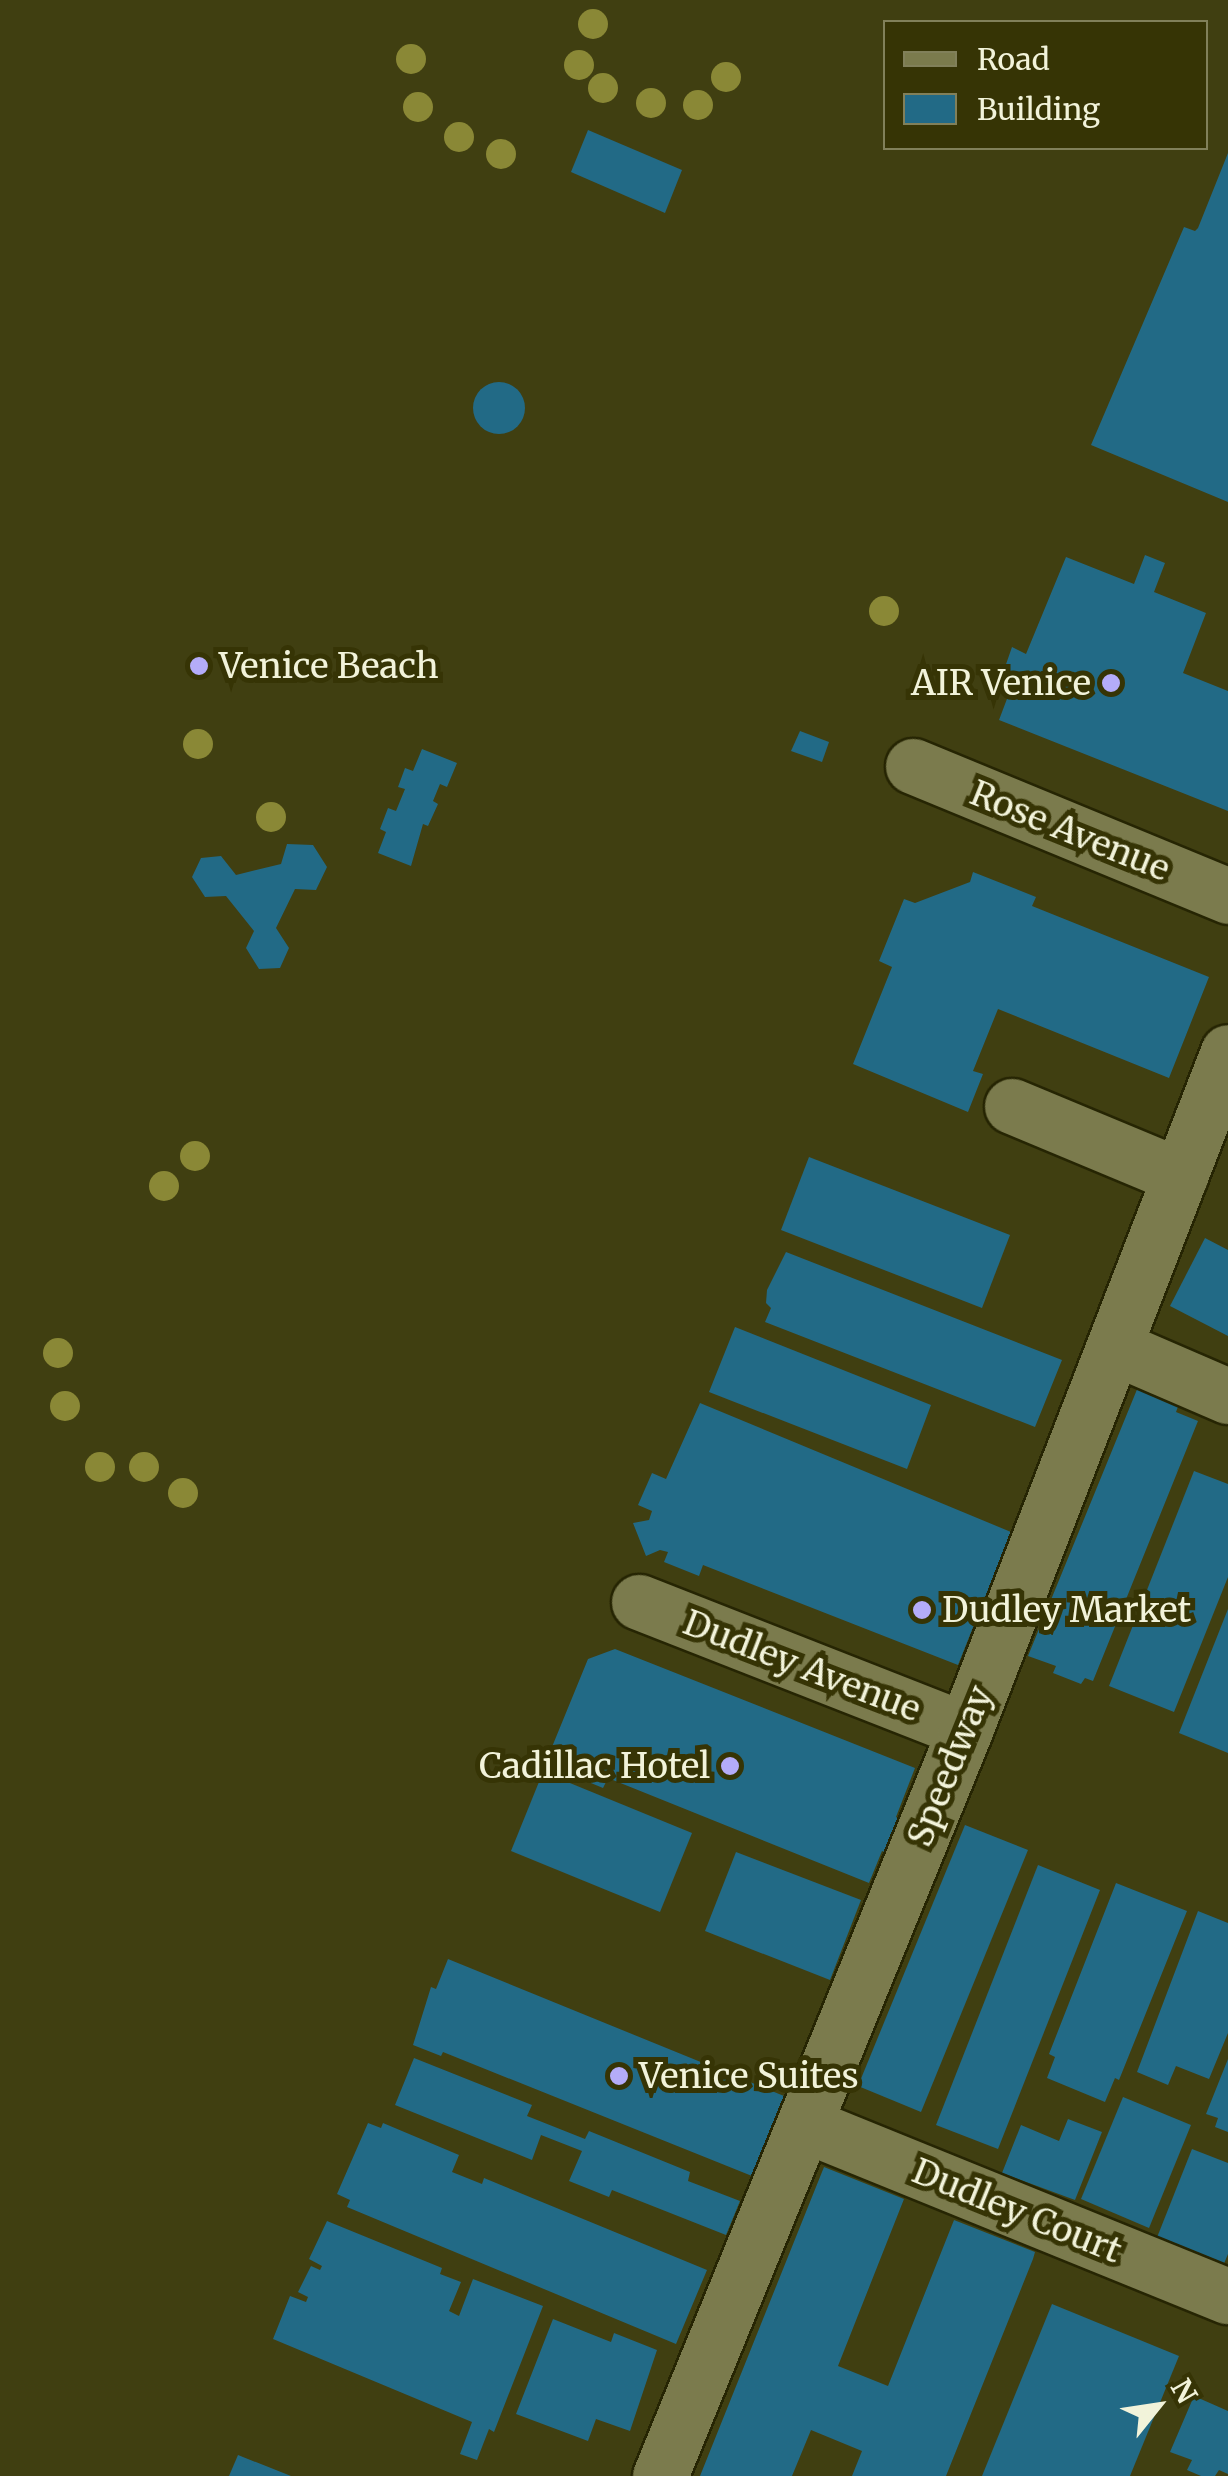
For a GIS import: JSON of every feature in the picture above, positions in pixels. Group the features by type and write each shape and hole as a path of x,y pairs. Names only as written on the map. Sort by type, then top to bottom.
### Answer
{"street":[{"name":"Rose Avenue","path":"912,766 1228,896"},
{"name":"Speedway","path":"660,2476 965,1730 1228,1052"},
{"path":"1012,1106 1180,1176"},
{"path":"1114,1347 1228,1396"},
{"name":"Dudley Avenue","path":"639,1602 965,1730"},
{"name":"Dudley Court","path":"806,2126 1228,2296"}],"building":[{"path":"588,130 682,170 665,213 571,172"},
{"path":"1228,153 1228,502 1091,445 1184,227 1195,231 1198,228"},
{"path":"499,382 518,389 525,408 518,427 499,434 480,427 473,408 480,389"},
{"name":"AIR Venice","path":"1145,555 1165,563 1154,592 1206,613 1183,673 1228,691 1228,811 999,720 1016,675 1004,670 1012,647 1026,654 1066,557 1134,584"},
{"path":"800,731 829,742 822,762 791,751"},
{"path":"422,749 457,763 447,787 440,784 433,801 438,804 428,826 423,824 411,866 378,853 386,832 380,829 388,808 396,811 405,789 398,787 405,768 413,771"},
{"path":"287,844 313,845 327,867 316,890 295,889 276,928 289,948 280,968 259,969 246,948 254,931 226,896 205,897 192,877 201,858 221,856 236,875 281,864"},
{"path":"973,872 1036,897 1032,906 1209,977 1169,1078 998,1009 973,1071 983,1074 968,1112 853,1064 892,967 879,961 904,899 915,903 970,882"},
{"path":"809,1157 1010,1235 982,1308 781,1230"},
{"path":"1205,1238 1228,1250 1228,1336 1170,1306"},
{"path":"786,1252 1062,1360 1035,1427 765,1322 771,1308 766,1303 767,1290"},
{"path":"735,1327 931,1405 907,1469 709,1392"},
{"path":"1138,1387 1179,1404 1176,1412 1198,1421 1093,1681 1085,1678 1081,1684 1053,1673 1056,1666 1028,1656"},
{"path":"700,1403 1011,1532 958,1665 703,1565 699,1576 664,1562 668,1552 660,1550 646,1556 633,1523 649,1520 652,1511 638,1505 652,1473 666,1479"},
{"path":"1194,1471 1228,1484 1228,1577 1174,1712 1109,1686"},
{"path":"1228,1609 1228,1753 1179,1733"},
{"name":"Cadillac Hotel","path":"615,1649 915,1768 896,1817 905,1822 893,1855 882,1851 869,1883 608,1778 603,1788 545,1764 588,1659"},
{"path":"543,1772 692,1833 660,1912 511,1851"},
{"path":"965,1825 1028,1850 921,2112 858,2086"},
{"path":"736,1852 861,1900 830,1980 705,1931"},
{"path":"1038,1865 1100,1890 998,2149 936,2125"},
{"path":"1116,1883 1187,1911 1119,2080 1115,2078 1105,2102 1047,2078 1055,2057 1049,2054"},
{"path":"1198,1911 1228,1923 1228,2033 1209,2079 1176,2066 1168,2085 1137,2072"},
{"name":"Venice Suites","path":"448,1959 784,2096 774,2123 782,2127 772,2151 764,2147 752,2176 443,2052 441,2056 413,2045 431,1987 436,1989"},
{"path":"414,2058 532,2105 527,2116 585,2139 589,2131 690,2172 688,2181 740,2201 726,2235 612,2190 609,2197 569,2181 582,2151 541,2135 532,2160 395,2105"},
{"path":"1228,2059 1228,2132 1215,2127 1218,2118 1206,2114"},
{"path":"1123,2097 1191,2125 1149,2228 1081,2199"},
{"path":"1068,2119 1102,2132 1075,2200 1002,2173 1021,2125 1059,2141"},
{"path":"368,2123 381,2128 383,2123 459,2155 452,2172 482,2184 484,2178 707,2270 676,2344 347,2207 350,2200 337,2194"},
{"path":"1192,2149 1228,2163 1228,2254 1223,2266 1156,2240"},
{"path":"824,2167 904,2199 838,2366 888,2386 954,2220 1035,2252 946,2476 852,2476 862,2451 811,2430 792,2476 700,2476"},
{"path":"327,2221 442,2268 440,2274 461,2282 449,2311 459,2316 473,2279 543,2306 494,2432 489,2429 477,2460 460,2454 472,2422 273,2339 290,2296 306,2302 308,2297 298,2292 311,2266 320,2270 322,2266 309,2259"},
{"path":"1052,2304 1179,2356 1130,2476 982,2476"},
{"path":"553,2319 611,2342 614,2333 657,2350 630,2431 596,2419 588,2441 516,2414"},
{"path":"1194,2396 1228,2411 1228,2474 1219,2470 1215,2476 1201,2476 1187,2470 1192,2460 1170,2452"},
{"path":"238,2455 291,2476 229,2476"}],"place":[{"name":"Venice Beach","path":"199,666"},
{"name":"AIR Venice","path":"1111,683"},
{"name":"Dudley Market","path":"922,1610"},
{"name":"Cadillac Hotel","path":"730,1766"},
{"name":"Venice Suites","path":"619,2076"}]}
